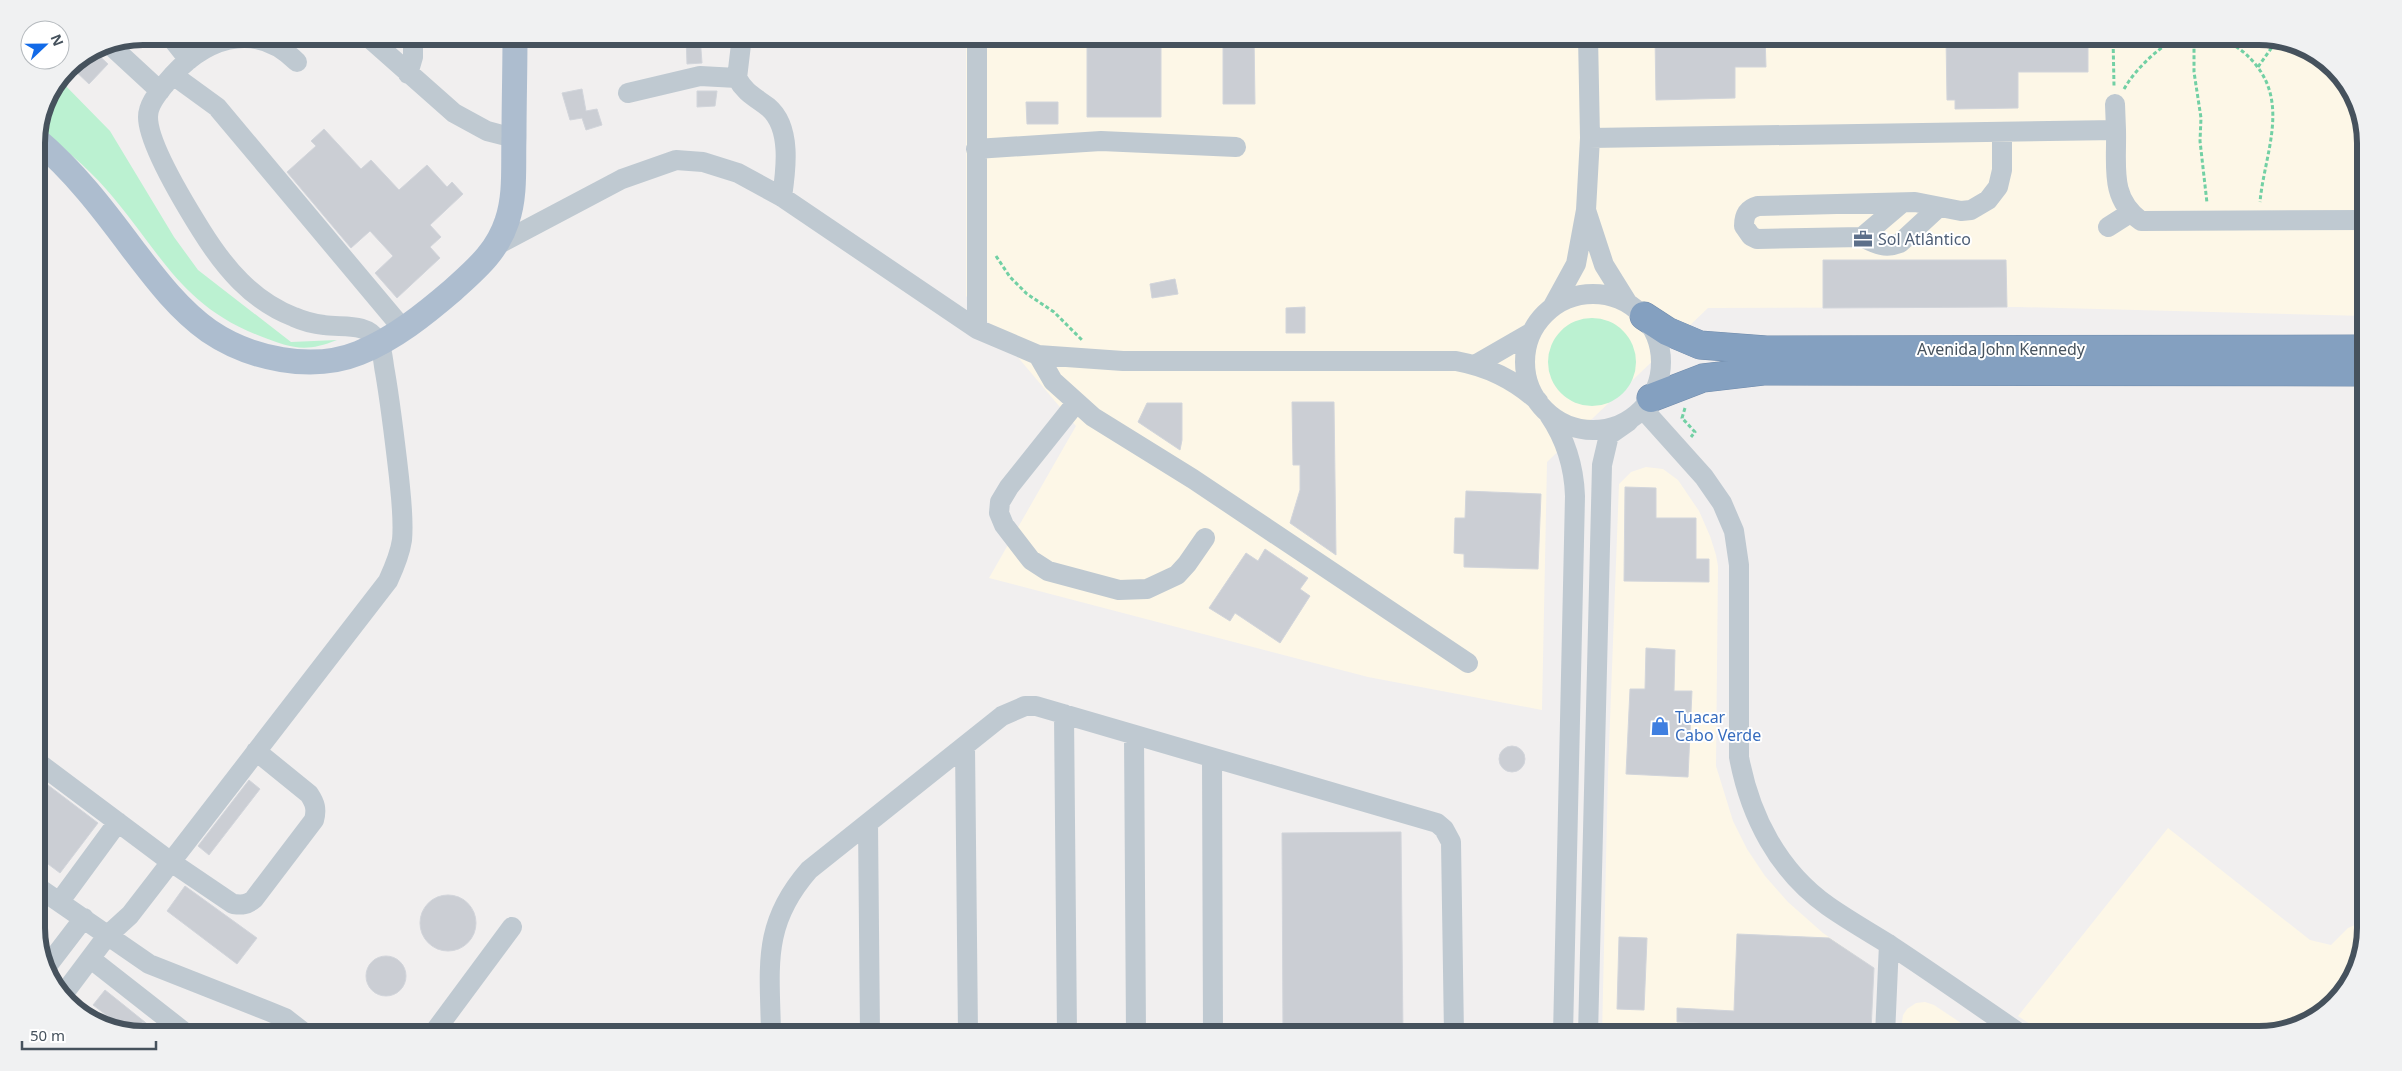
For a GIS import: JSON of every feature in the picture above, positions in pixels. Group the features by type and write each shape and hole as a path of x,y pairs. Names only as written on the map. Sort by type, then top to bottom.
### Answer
{"highway":[{"name":"Avenida John Kennedy","path":"1635,309 1675,335 1700,345 1766,350 2357,349"},
{"name":"Avenida John Kennedy","path":"1641,409 1703,378 1763,372 2357,372"}],"main road":[{"path":"45,148 94,198 177,303 193,319 230,344 275,358 309,361 337,360 359,353 403,329 456,287 499,244 512,200 516,45"}],"street":[{"path":"178,45 190,60"},
{"path":"67,990 107,936 130,915 388,581 402,541 401,502 392,411 379,343 371,334 358,328 326,326 294,317 249,290 225,266 187,206 152,136 148,115 150,107 160,91 173,75 190,60 216,45"},
{"path":"272,45 298,62"},
{"path":"377,45 408,74 468,123 486,131 514,138"},
{"path":"408,74 413,58 413,45"},
{"path":"741,45 737,78 750,96 768,107 780,124 783,134 785,166 782,197"},
{"path":"977,45 977,329"},
{"path":"1563,1026 1576,496 1573,468 1568,451 1530,386 1526,368 1526,350 1532,332 1541,318 1553,306 1576,264 1586,210 1590,138 1588,45"},
{"path":"115,49 160,91"},
{"path":"173,75 218,108 403,329"},
{"path":"628,93 700,76 737,78"},
{"path":"2115,104 2117,189 2122,202 2130,214 2141,221 2357,220"},
{"path":"1590,138 2116,130"},
{"path":"1939,207 1900,243 1884,246 1862,237 1757,239 1747,232 1744,220 1748,210 1758,206 1902,203 1927,204 1961,211 1971,210 1984,203 1994,194 2001,179 2002,132"},
{"path":"976,149 1101,142 1236,147"},
{"path":"499,244 622,179 676,160 703,162 738,173 782,197 977,329 1038,355 1122,361 1456,361 1475,365 1508,378 1568,425 1588,430 1609,429 1641,409"},
{"path":"1862,237 1902,203"},
{"path":"1586,210 1604,265 1635,309 1656,334 1662,356 1660,378 1641,409 1609,435 1602,465 1588,1026"},
{"path":"2108,227 2130,214"},
{"path":"1553,306 1570,297 1589,293 1608,295 1635,309"},
{"path":"1475,365 1532,332"},
{"path":"1038,355 1053,381 1093,417 1193,479 1468,663"},
{"path":"1076,403 1009,486 1000,502 999,513 1004,525 1031,560 1048,571 1119,590 1147,589 1177,575 1205,538"},
{"path":"1641,409 1704,477 1722,503 1734,531 1739,565 1739,757 1744,784 1754,813 1766,838 1783,862 1804,886 1828,906 1889,944 2009,1026"},
{"path":"771,1026 772,945 774,930 784,903 809,870 1002,716 1026,706 1036,706 1437,823 1444,829 1451,842 1454,1026"},
{"path":"1064,714 1067,1026"},
{"path":"1134,735 1136,1026"},
{"path":"965,746 968,1026"},
{"path":"45,768 171,862 233,904 249,904 314,820 316,812 309,794 256,751"},
{"path":"1212,758 1213,1026"},
{"path":"60,901 118,822"},
{"path":"868,823 870,1026"},
{"path":"45,892 149,964 285,1018 295,1026"},
{"path":"51,961 84,918"},
{"path":"439,1026 512,927"},
{"path":"1885,1026 1889,944"},
{"path":"91,959 177,1026"}],"path":[{"path":"2113,45 2115,104"},
{"path":"2115,104 2129,81 2141,67 2166,45"},
{"path":"2194,45 2194,72 2201,118 2200,141 2209,220"},
{"path":"2234,45 2248,55 2264,75 2272,97 2274,117 2261,189 2258,220"},
{"path":"2258,67 2273,46"},
{"path":"976,226 1010,277 1027,294 1054,312 1086,344"}],"shaded area":[{"path":"966,45 2265,45 2296,52 2319,65 2333,78 2352,112 2357,137 2357,316 2019,307 1708,308 1547,462 1542,710 1368,677 989,578 1076,426 966,296"},
{"path":"1646,467 1663,469 1678,480 1699,511 1710,536 1718,566 1716,766 1733,821 1747,849 1765,876 1788,902 1823,933 1874,968 1871,1026 1602,1026 1608,773 1619,484 1631,472"},
{"path":"2168,828 2310,940 2331,945 2348,928 2357,924 2354,953 2350,965 2333,993 2324,1002 2302,1016 2284,1023 2259,1026 2033,1026 2018,1016"},
{"path":"1925,1002 1934,1005 1966,1026 1901,1026 1903,1015 1907,1009 1916,1003"}],"green space":[{"path":"64,84 110,131 174,237 198,270 291,342 337,340 307,348 281,344 232,323 209,308 172,273 125,211 74,157 46,133 50,112"},
{"path":"1592,318 1609,321 1623,331 1633,345 1636,362 1633,379 1623,393 1609,403 1592,406 1575,403 1561,393 1551,379 1548,362 1551,345 1561,331 1575,321"}],"building":[{"path":"686,45 701,45 702,63 687,64"},
{"path":"1223,45 1254,45 1255,104 1223,104"},
{"path":"1655,45 1765,45 1766,67 1735,67 1735,98 1656,100"},
{"path":"1946,45 2088,45 2088,72 2018,72 2018,108 1955,109 1955,100 1947,100"},
{"path":"1087,47 1161,47 1161,117 1087,117"},
{"path":"99,56 108,64 89,84 76,72"},
{"path":"582,89 586,111 597,109 602,125 586,130 582,118 570,120 562,93"},
{"path":"697,91 717,91 715,106 697,107"},
{"path":"1026,102 1058,102 1058,124 1027,124"},
{"path":"324,129 361,169 371,160 399,190 427,165 447,187 452,182 463,194 430,225 441,237 430,247 440,258 397,298 375,273 393,256 370,231 351,248 287,172 316,146 311,141"},
{"path":"1823,260 2006,260 2007,307 1823,308"},
{"path":"1175,279 1178,294 1152,298 1150,284"},
{"path":"1305,307 1305,333 1286,333 1286,308"},
{"path":"1292,402 1334,402 1336,555 1290,523 1300,490 1300,465 1293,465"},
{"path":"1147,403 1182,403 1182,440 1180,450 1138,422"},
{"path":"1625,487 1656,488 1656,518 1696,518 1696,559 1709,559 1709,582 1624,581"},
{"path":"1466,491 1541,494 1538,569 1464,567 1464,554 1454,553 1455,518 1465,518"},
{"path":"1265,549 1308,578 1300,589 1310,596 1280,643 1235,613 1230,621 1209,608 1246,553 1258,561"},
{"path":"1646,648 1675,650 1674,691 1692,691 1688,777 1626,774 1630,689 1645,689"},
{"path":"1512,746 1521,750 1525,759 1521,768 1512,772 1503,768 1499,759 1503,750"},
{"path":"249,780 260,789 209,855 198,846"},
{"path":"45,783 98,823 60,873 45,862"},
{"path":"1401,832 1403,1026 1283,1026 1282,833"},
{"path":"185,886 257,938 237,964 167,911"},
{"path":"448,895 468,903 476,923 468,943 448,951 428,943 420,923 428,903"},
{"path":"1737,934 1829,938 1874,968 1871,1026 1763,1026 1677,1022 1677,1008 1734,1011"},
{"path":"1619,937 1647,938 1644,1010 1617,1009"},
{"path":"386,956 400,962 406,976 400,990 386,996 372,990 366,976 372,962"},
{"path":"105,990 150,1026 137,1026 114,1022 93,1005"}],"place":[{"name":"Sol Atlântico","path":"1863,239"},
{"name":"Tuacar Cabo Verde","path":"1660,726"}]}
